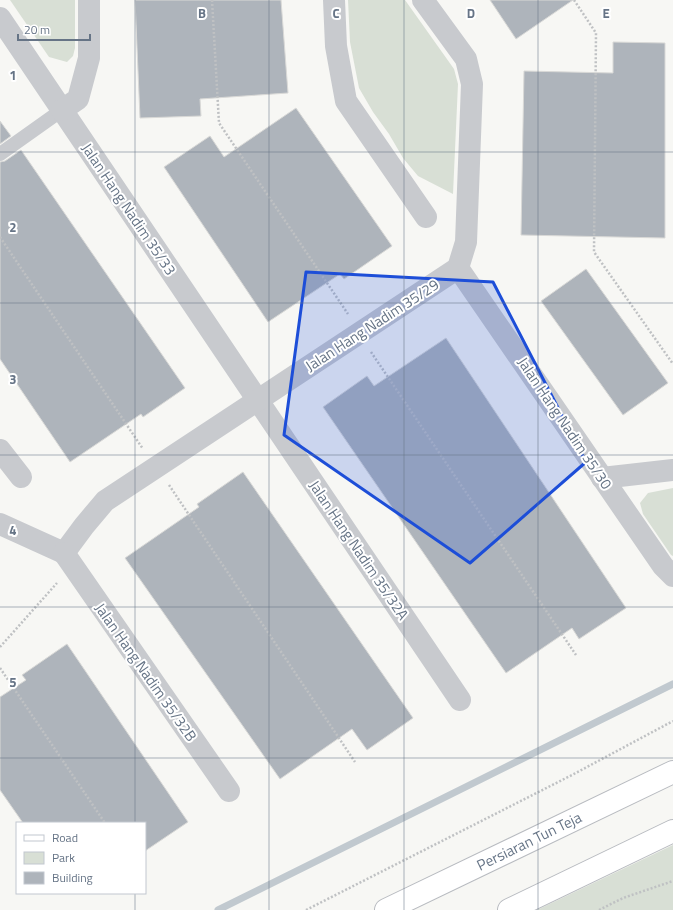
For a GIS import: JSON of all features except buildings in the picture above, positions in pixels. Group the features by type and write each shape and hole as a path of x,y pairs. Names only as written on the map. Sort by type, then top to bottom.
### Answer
{"main road":[{"name":"Persiaran Tun Teja","path":"386,910 673,772"},
{"path":"509,910 673,831"}],"street":[{"path":"62,110 78,99 90,58 89,0"},
{"path":"334,0 336,46 346,101 426,218"},
{"path":"423,0 466,59 472,84 466,242 458,268"},
{"name":"Jalan Hang Nadim 35/33","path":"0,18 258,400"},
{"name":"Jalan Hang Nadim 35/29","path":"64,553 105,501 458,268"},
{"name":"Jalan Hang Nadim 35/30","path":"458,268 663,566 673,576"},
{"name":"Jalan Hang Nadim 35/32A","path":"258,400 460,700"},
{"path":"0,450 21,477"},
{"path":"602,478 673,470"},
{"path":"0,524 64,553"},
{"name":"Jalan Hang Nadim 35/32B","path":"64,553 229,791"}],"lane":[{"path":"0,154 62,110"}],"path":[{"path":"212,0 218,123 348,315"},
{"path":"574,0 596,33 594,252 673,364"},
{"path":"0,237 145,452"},
{"path":"369,348 576,655"},
{"path":"168,485 355,762"},
{"path":"0,647 61,578"},
{"path":"0,668 104,822"},
{"path":"306,910 565,778 673,721"},
{"path":"599,910 623,898 673,881"}],"highlighted area":[{"path":"306,272 493,282 586,462 470,563 284,435"}],"green space":[{"path":"10,0 75,0 75,48 73,56 67,62 49,57"},
{"path":"348,0 405,0 454,69 458,84 453,194 418,176 403,158 359,88 350,42"},
{"path":"673,488 673,556 643,514 640,503 648,493"},
{"path":"673,845 673,910 537,910"}],"waterway":[{"path":"218,910 673,684"}]}
